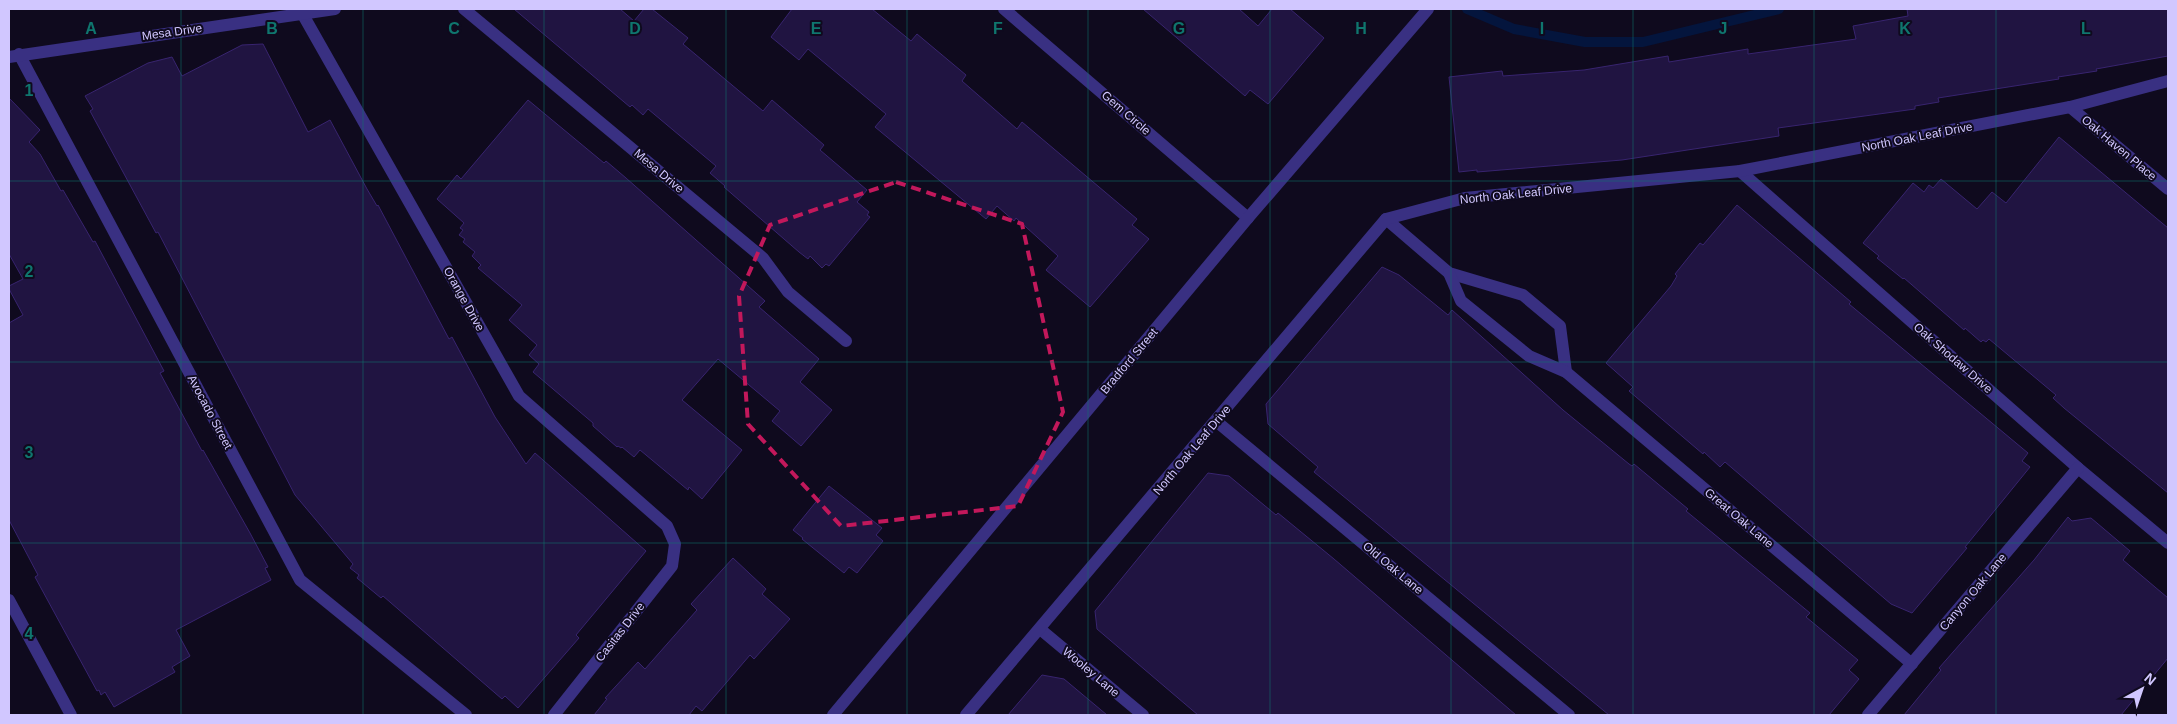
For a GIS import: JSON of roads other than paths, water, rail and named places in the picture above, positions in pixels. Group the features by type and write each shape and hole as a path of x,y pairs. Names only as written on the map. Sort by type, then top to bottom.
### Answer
{"street":[{"name":"Mesa Drive","path":"14,56 335,9"},
{"name":"Mesa Drive","path":"464,9 763,258 788,292 846,341"},
{"name":"Gem Circle","path":"1004,9 1248,218"},
{"name":"Bradford Street","path":"833,715 1248,218 1428,9"},
{"name":"Orange Drive","path":"302,13 518,396 667,526 675,544"},
{"name":"Avocado Street","path":"14,56 300,580 466,715"},
{"name":"North Oak Leaf Drive","path":"966,715 1386,219 1465,198 1740,171 2070,107 2168,81"},
{"name":"Oak Haven Place","path":"2070,107 2168,189"},
{"name":"Oak Shodaw Drive","path":"1740,171 2078,468 2168,543"},
{"name":"Great Oak Lane","path":"1386,219 1449,273 1523,295 1560,326 1566,372"},
{"name":"Great Oak Lane","path":"1449,273 1460,301 1529,356 1566,372 1912,664"},
{"name":"Old Oak Lane","path":"1216,421 1569,715"},
{"name":"Canyon Oak Lane","path":"1868,715 2078,468"},
{"name":"Casitas Drive","path":"554,715 672,566 675,544"},
{"path":"9,600 71,715"},
{"name":"Wooley Lane","path":"1040,629 1143,715"}],"waterway":[{"path":"1467,9 1514,29 1585,42 1643,42 1779,9"}]}
